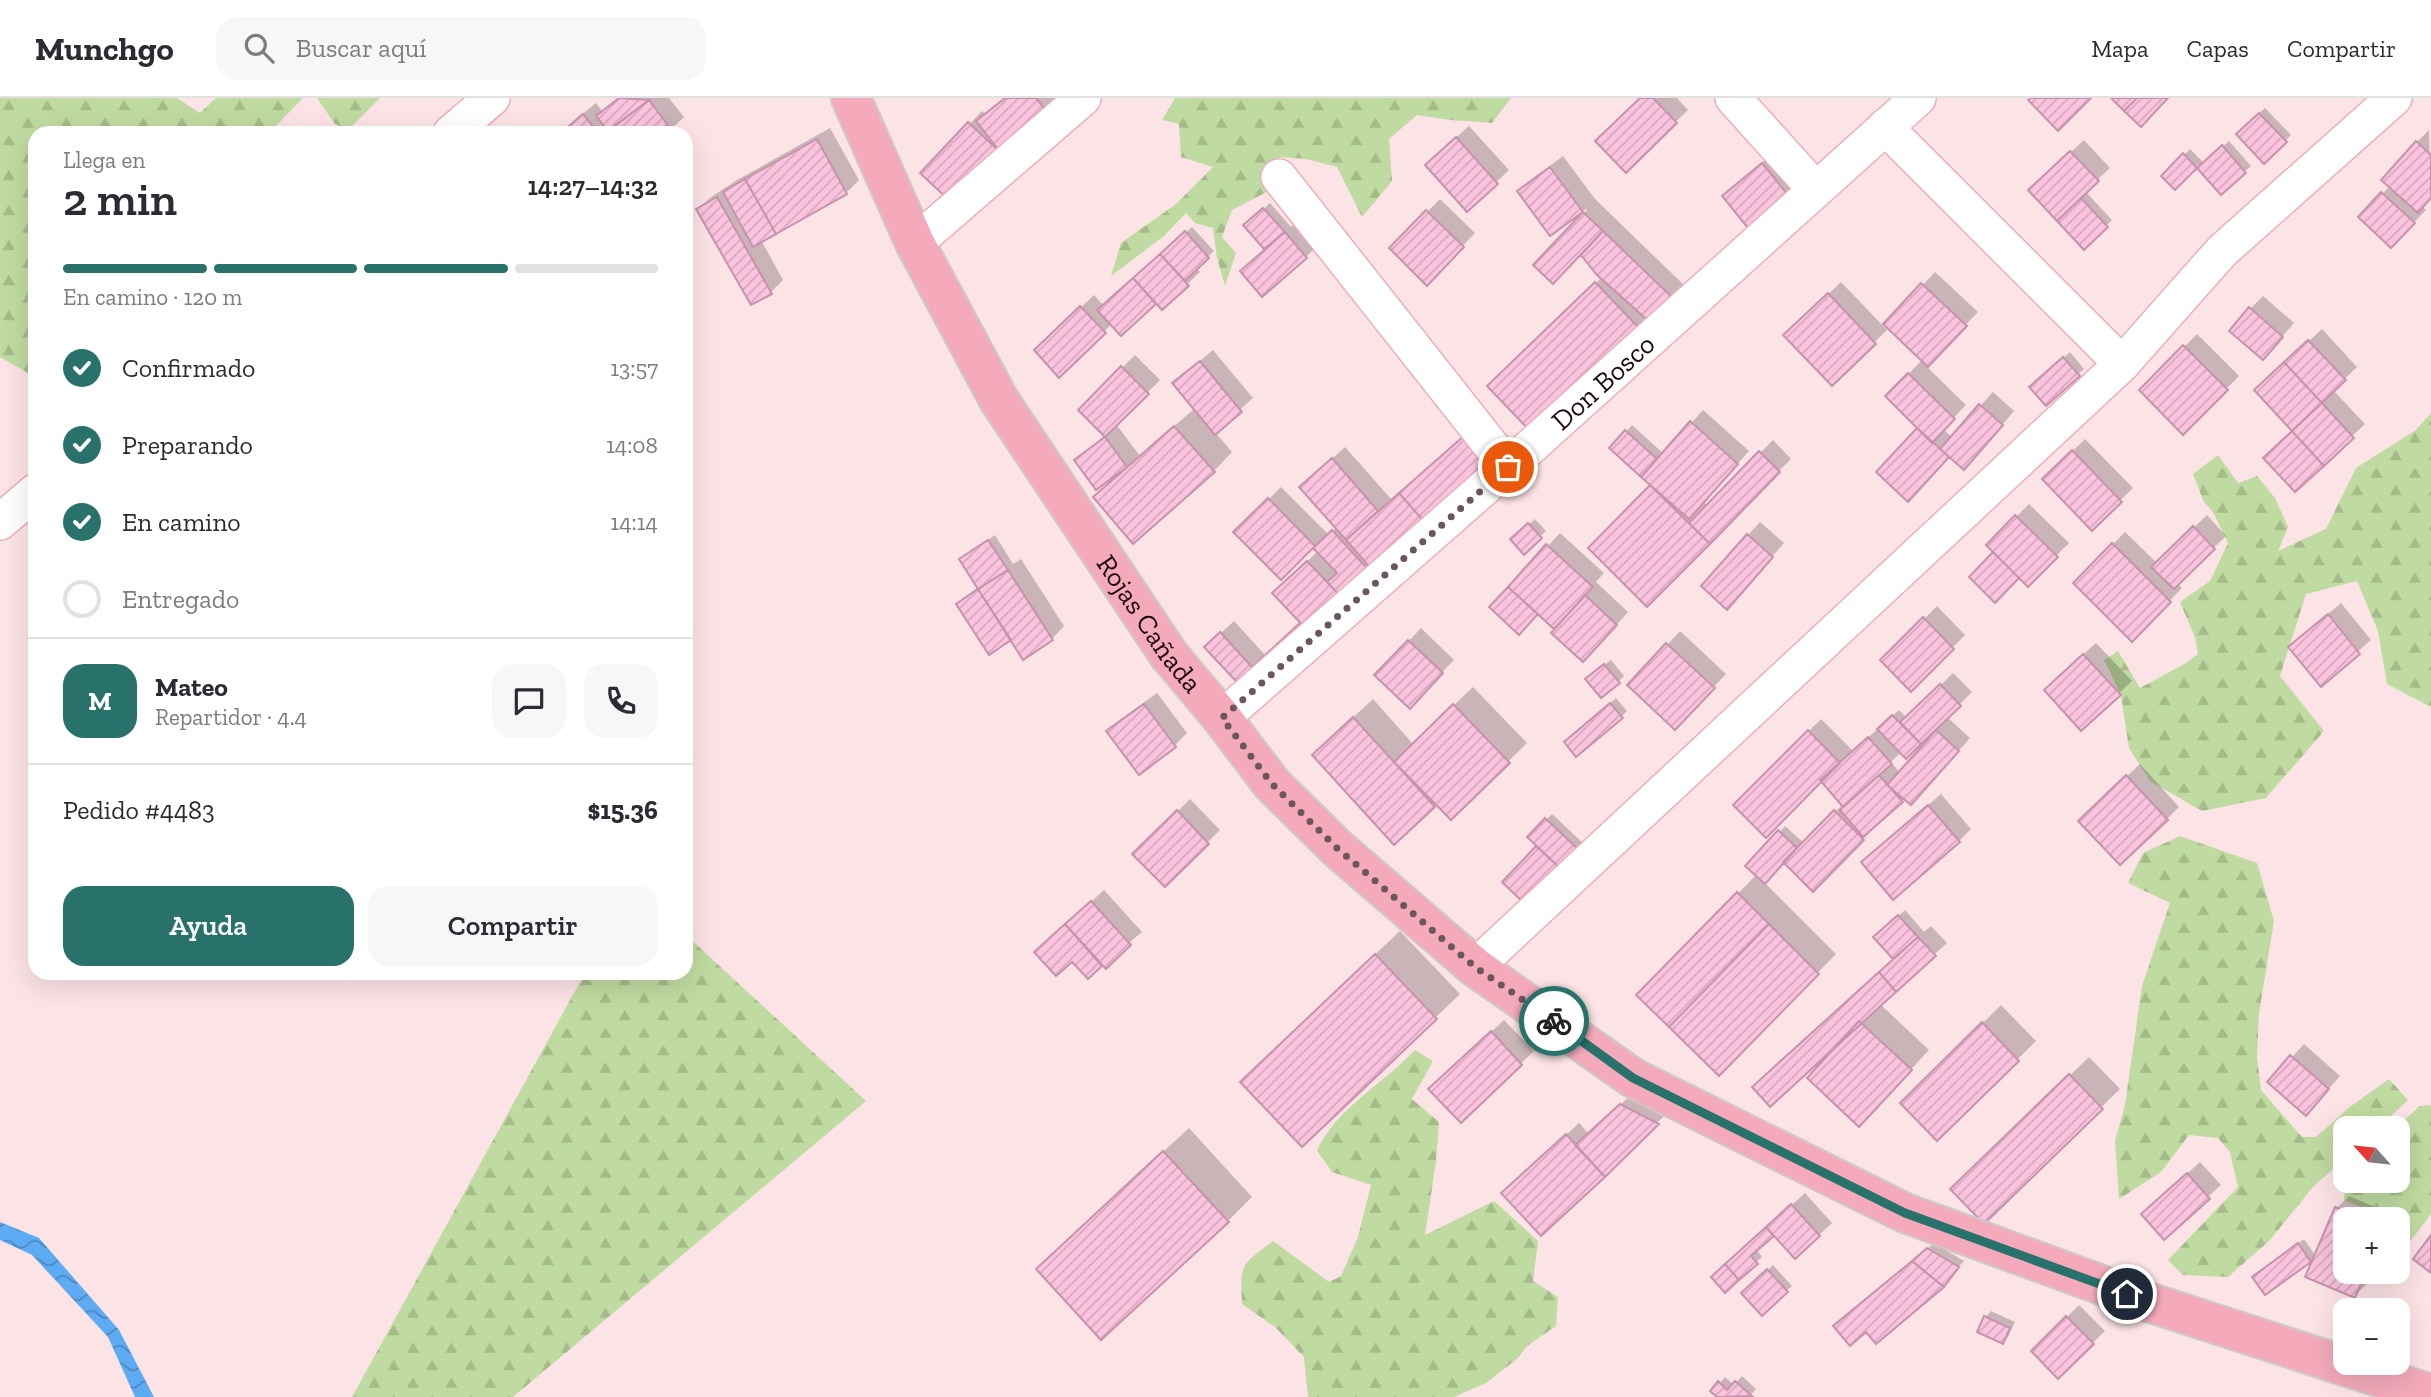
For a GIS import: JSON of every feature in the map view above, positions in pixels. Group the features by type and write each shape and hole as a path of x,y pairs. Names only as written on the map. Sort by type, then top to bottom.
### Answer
{"main road":[{"name":"Rojas Cañada","path":"851,98 915,243 999,400 1169,655 1290,803 1337,848 1475,967 1633,1078 1905,1213 2151,1303 2431,1394"}],"street":[{"path":"460,126 492,98"},
{"path":"915,243 1083,98"},
{"path":"1734,98 1816,190"},
{"name":"Don Bosco","path":"1222,718 1508,467 1918,98"},
{"path":"1475,967 2122,364 2222,251 2394,98"},
{"path":"1885,127 2122,364"},
{"path":"1279,177 1508,467"},
{"path":"0,522 28,498"}],"green space":[{"path":"0,98 177,98 200,113 216,98 303,98 276,126 28,126 28,373 0,357"},
{"path":"317,98 380,98 352,126 335,124"},
{"path":"1175,98 1511,98 1492,123 1417,115 1389,139 1392,181 1362,217 1337,167 1306,159 1280,157 1268,178 1278,186 1232,210 1222,237 1236,253 1225,286 1217,258 1213,228 1195,223 1186,213 1164,236 1111,276 1121,243 1176,204 1213,167 1181,157 1179,124 1162,120"},
{"path":"2431,413 2431,707 2387,684 2378,631 2357,581 2306,594 2280,676 2324,731 2266,798 2202,811 2150,781 2129,748 2121,695 2104,660 2118,651 2140,688 2198,654 2195,637 2180,602 2210,581 2228,543 2213,512 2204,502 2193,474 2218,455 2238,483 2257,476 2275,498 2288,527 2278,551 2326,529 2356,468 2416,430"},
{"path":"2180,836 2257,863 2274,921 2259,1013 2257,1057 2261,1090 2302,1137 2316,1137 2333,1122 2333,1169 2314,1186 2269,1241 2228,1277 2183,1275 2168,1260 2238,1187 2230,1152 2218,1138 2189,1135 2161,1172 2119,1199 2115,1141 2125,1105 2142,986 2170,903 2128,883 2143,853"},
{"path":"693,941 866,1101 513,1397 352,1397 581,980 693,980"},
{"path":"1415,1050 1433,1061 1412,1099 1439,1122 1425,1235 1494,1201 1538,1241 1533,1281 1558,1297 1556,1326 1527,1346 1518,1358 1486,1383 1454,1397 1308,1397 1304,1357 1275,1327 1242,1304 1242,1272 1249,1261 1273,1241 1329,1282 1341,1276 1358,1237 1371,1185 1332,1172 1317,1150 1349,1108"},
{"path":"2389,1079 2408,1100 2391,1116 2340,1116"},
{"path":"2431,1105 2431,1214 2410,1242 2410,1207 2361,1207 2344,1200 2345,1194 2410,1194 2409,1116 2420,1106"}],"water":[{"path":"0,1222 39,1238 119,1330 154,1397 135,1397 108,1337 32,1255 0,1240"}],"building":[{"path":"619,98 649,100 615,126 604,126 596,116"},
{"path":"1005,98 1036,98 1049,114 1001,153 976,121"},
{"path":"1640,98 1653,98 1677,123 1626,173 1595,141"},
{"path":"2091,98 2058,131 2028,100"},
{"path":"2111,98 2137,98 2124,111"},
{"path":"2137,98 2168,98 2141,127 2124,111"},
{"path":"649,100 668,126 615,126"},
{"path":"2259,113 2287,142 2264,164 2236,134"},
{"path":"583,114 592,126 569,126"},
{"path":"968,122 1001,153 953,204 920,173"},
{"path":"1456,137 1498,184 1467,212 1425,165"},
{"path":"817,139 847,194 776,234 745,179"},
{"path":"2416,141 2431,155 2431,198 2418,213 2381,180"},
{"path":"2222,145 2246,173 2221,195 2197,168"},
{"path":"2070,151 2099,181 2057,221 2028,190"},
{"path":"2183,153 2197,168 2175,190 2161,176"},
{"path":"1762,163 1792,200 1752,233 1722,196"},
{"path":"1550,167 1583,212 1550,236 1517,191"},
{"path":"745,179 776,234 753,247 723,192"},
{"path":"2381,192 2415,223 2391,248 2358,217"},
{"path":"717,197 772,294 751,305 696,209"},
{"path":"2081,198 2108,227 2084,250 2057,221"},
{"path":"1263,208 1285,232 1264,249 1243,225"},
{"path":"1426,210 1464,247 1427,286 1389,248"},
{"path":"1583,212 1603,231 1553,284 1533,265"},
{"path":"1185,231 1209,258 1185,281 1160,254"},
{"path":"1603,231 1676,301 1653,325 1597,275 1581,255"},
{"path":"1285,232 1307,258 1262,297 1240,271"},
{"path":"1160,254 1189,286 1162,310 1133,278"},
{"path":"1133,278 1156,304 1121,336 1097,310"},
{"path":"1595,282 1640,329 1532,433 1487,386"},
{"path":"1921,283 1967,326 1928,367 1883,324"},
{"path":"1828,293 1876,344 1832,386 1783,335"},
{"path":"1080,306 1106,333 1059,378 1034,350"},
{"path":"2249,307 2283,337 2263,360 2229,331"},
{"path":"2308,340 2346,380 2322,403 2284,362"},
{"path":"2183,345 2228,390 2183,435 2139,390"},
{"path":"2063,357 2080,376 2046,406 2029,387"},
{"path":"1200,361 1242,412 1215,435 1172,383"},
{"path":"2284,362 2322,403 2292,431 2254,390"},
{"path":"1121,366 1149,394 1105,437 1078,410"},
{"path":"1908,373 1955,419 1932,443 1885,396"},
{"path":"2322,403 2354,438 2324,466 2292,431"},
{"path":"1979,404 2003,425 1964,470 1940,449"},
{"path":"1690,421 1738,464 1689,519 1641,477"},
{"path":"1174,426 1215,472 1133,544 1093,497"},
{"path":"1917,428 1949,457 1908,502 1876,472"},
{"path":"1625,430 1657,459 1641,477 1609,448"},
{"path":"2292,431 2324,466 2295,492 2263,458"},
{"path":"1465,435 1494,468 1428,526 1399,493"},
{"path":"1105,437 1127,467 1096,490 1074,460"},
{"path":"2072,450 2122,502 2092,531 2042,479"},
{"path":"1759,451 1780,472 1710,544 1689,523"},
{"path":"1332,458 1378,511 1346,540 1299,487"},
{"path":"1650,485 1710,544 1647,607 1588,548"},
{"path":"1399,493 1428,526 1375,573 1346,540"},
{"path":"1268,498 1315,546 1281,580 1233,532"},
{"path":"2015,515 2058,557 2028,587 1986,545"},
{"path":"1528,523 1542,538 1524,555 1510,539"},
{"path":"2193,526 2215,549 2174,589 2151,567"},
{"path":"1332,530 1374,576 1346,602 1327,582 1337,573 1313,548"},
{"path":"1747,534 1773,557 1727,610 1701,586"},
{"path":"988,540 1008,570 978,589 959,559"},
{"path":"2112,543 2171,602 2132,642 2073,583"},
{"path":"1546,544 1593,587 1554,629 1508,587"},
{"path":"1993,552 2019,578 1995,603 1969,577"},
{"path":"1307,561 1346,602 1311,634 1272,593"},
{"path":"1008,570 1053,640 1023,660 978,589"},
{"path":"1508,587 1538,614 1519,635 1489,607"},
{"path":"978,589 1011,640 989,655 956,604"},
{"path":"1585,595 1617,625 1583,662 1551,633"},
{"path":"2328,614 2360,654 2321,687 2288,647"},
{"path":"1923,617 1954,649 1911,692 1880,660"},
{"path":"1300,623 1311,634 1248,694 1204,647 1220,632 1252,667"},
{"path":"1408,640 1443,673 1410,709 1374,675"},
{"path":"1666,643 1715,688 1675,730 1627,685"},
{"path":"2083,654 2121,695 2081,731 2044,690"},
{"path":"1604,664 1620,683 1601,698 1585,679"},
{"path":"1940,684 1961,706 1921,744 1900,722"},
{"path":"1610,703 1623,718 1576,757 1564,742"},
{"path":"1144,704 1176,747 1139,775 1106,731"},
{"path":"1453,704 1510,763 1451,820 1394,762"},
{"path":"1892,715 1921,744 1906,759 1877,729"},
{"path":"1353,717 1435,807 1394,845 1312,755"},
{"path":"1808,730 1840,763 1766,838 1733,805"},
{"path":"1936,730 1959,751 1911,805 1887,785"},
{"path":"1868,737 1892,764 1843,807 1820,780"},
{"path":"1879,775 1903,802 1863,837 1840,810"},
{"path":"2126,775 2168,820 2120,865 2078,821"},
{"path":"1928,805 1960,842 1893,900 1861,862"},
{"path":"1177,810 1209,844 1165,887 1132,854"},
{"path":"1834,810 1864,840 1813,892 1783,862"},
{"path":"1545,818 1578,849 1560,868 1527,837"},
{"path":"1778,830 1797,848 1765,884 1745,866"},
{"path":"1536,846 1560,868 1526,905 1502,882"},
{"path":"1737,892 1769,924 1669,1027 1636,995"},
{"path":"1091,901 1131,945 1106,969 1065,924"},
{"path":"1898,915 1918,937 1893,959 1873,937"},
{"path":"1065,924 1102,966 1088,979 1072,962 1056,976 1034,952"},
{"path":"1769,924 1819,974 1719,1076 1669,1027"},
{"path":"1918,937 1936,956 1896,992 1879,972"},
{"path":"1375,954 1437,1019 1302,1147 1240,1082"},
{"path":"1879,972 1896,992 1770,1107 1752,1087"},
{"path":"1859,1021 1912,1070 1859,1127 1807,1078"},
{"path":"1982,1022 2019,1061 1937,1141 1900,1103"},
{"path":"1491,1031 1522,1065 1461,1123 1428,1089"},
{"path":"2290,1055 2329,1089 2306,1116 2267,1082"},
{"path":"2069,1074 2103,1109 1984,1224 1950,1189"},
{"path":"1620,1104 1659,1124 1605,1177 1575,1145"},
{"path":"1566,1134 1605,1177 1541,1236 1501,1193"},
{"path":"1163,1151 1229,1222 1101,1340 1036,1269"},
{"path":"2187,1173 2210,1199 2164,1240 2141,1214"},
{"path":"1791,1204 1820,1236 1795,1259 1766,1227"},
{"path":"2333,1212 2333,1284 2361,1284 2355,1298 2305,1277"},
{"path":"1766,1227 1774,1236 1751,1256 1758,1264 1739,1280 1725,1264"},
{"path":"2431,1235 2431,1273 2413,1259"},
{"path":"2298,1243 2311,1262 2265,1295 2252,1277"},
{"path":"1927,1248 1959,1267 1944,1287 1912,1261"},
{"path":"1912,1261 1944,1287 1876,1344 1866,1332 1850,1346 1833,1326"},
{"path":"1725,1264 1739,1280 1725,1293 1711,1277"},
{"path":"1767,1269 1788,1292 1762,1316 1741,1293"},
{"path":"1984,1316 2010,1328 2003,1344 1977,1332"},
{"path":"2066,1316 2094,1344 2058,1379 2031,1351"},
{"path":"1718,1381 1727,1390 1735,1381 1752,1396 1717,1397 1710,1391"}],"way so far":[{"path":"1508,467 1222,718 1272,784 1337,848 1475,967 1554,1021"}],"route":[{"path":"1554,1021 1633,1078 1905,1213 2127,1294"}]}
